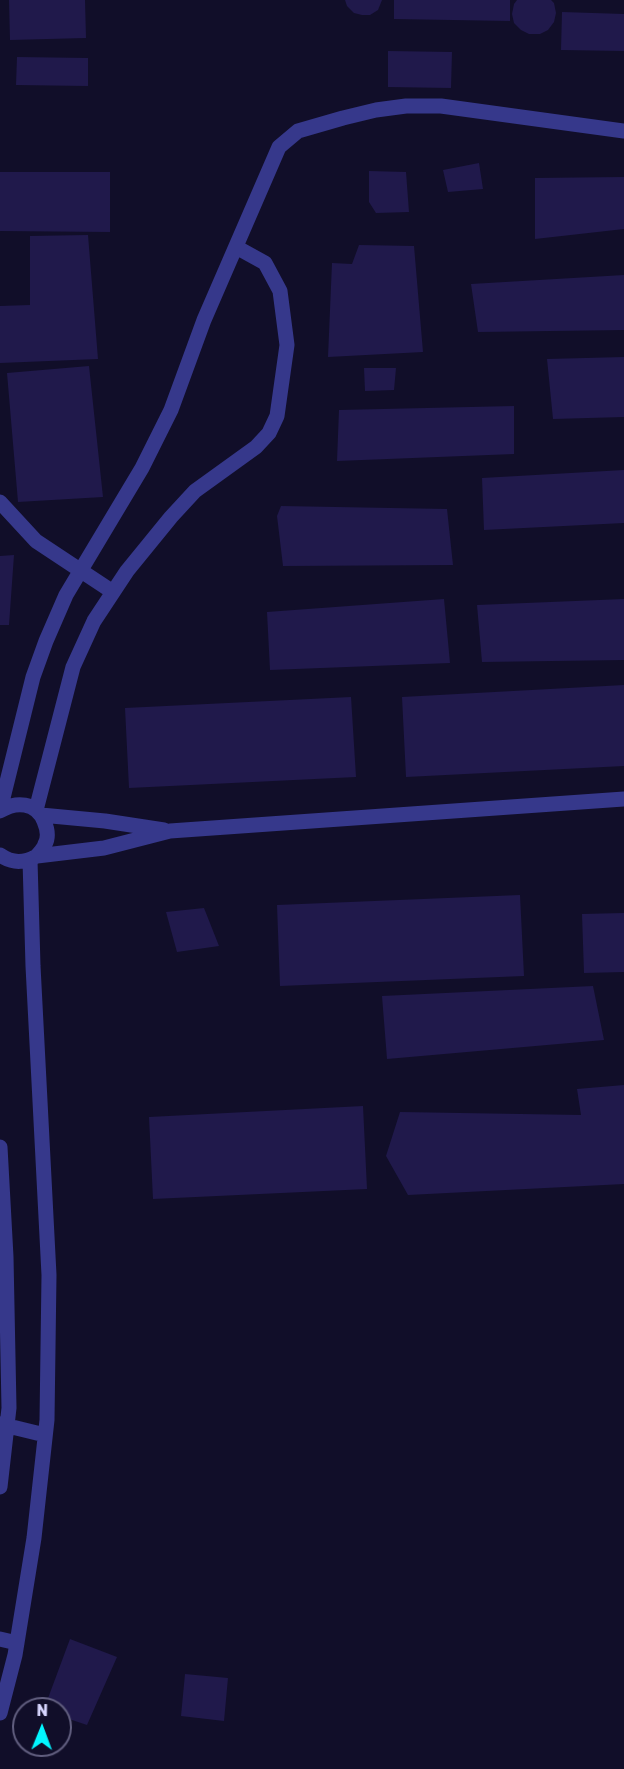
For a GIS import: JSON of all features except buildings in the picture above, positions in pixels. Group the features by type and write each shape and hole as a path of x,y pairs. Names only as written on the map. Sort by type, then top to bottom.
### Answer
{"street":[{"path":"0,810 33,677 46,641 62,604 142,468 171,410 204,320 279,147 298,131 376,110 406,106 441,106 624,131"},
{"path":"0,1713 17,1643 34,1538 47,1420 50,1275 33,966 33,858 46,843 47,828 39,812 73,667 94,621 127,572 171,517 195,491 256,447 269,433 277,416 287,345 280,291 265,263 236,247"},
{"path":"0,502 36,542 113,592"},
{"path":"0,855 11,861 21,862 33,858 105,848 170,831 624,799"},
{"path":"0,810 18,804 28,805 39,812 170,831"},
{"path":"0,1147 9,1408 3,1425 0,1487"},
{"path":"3,1425 45,1435"},
{"path":"0,1639 17,1643"}]}
